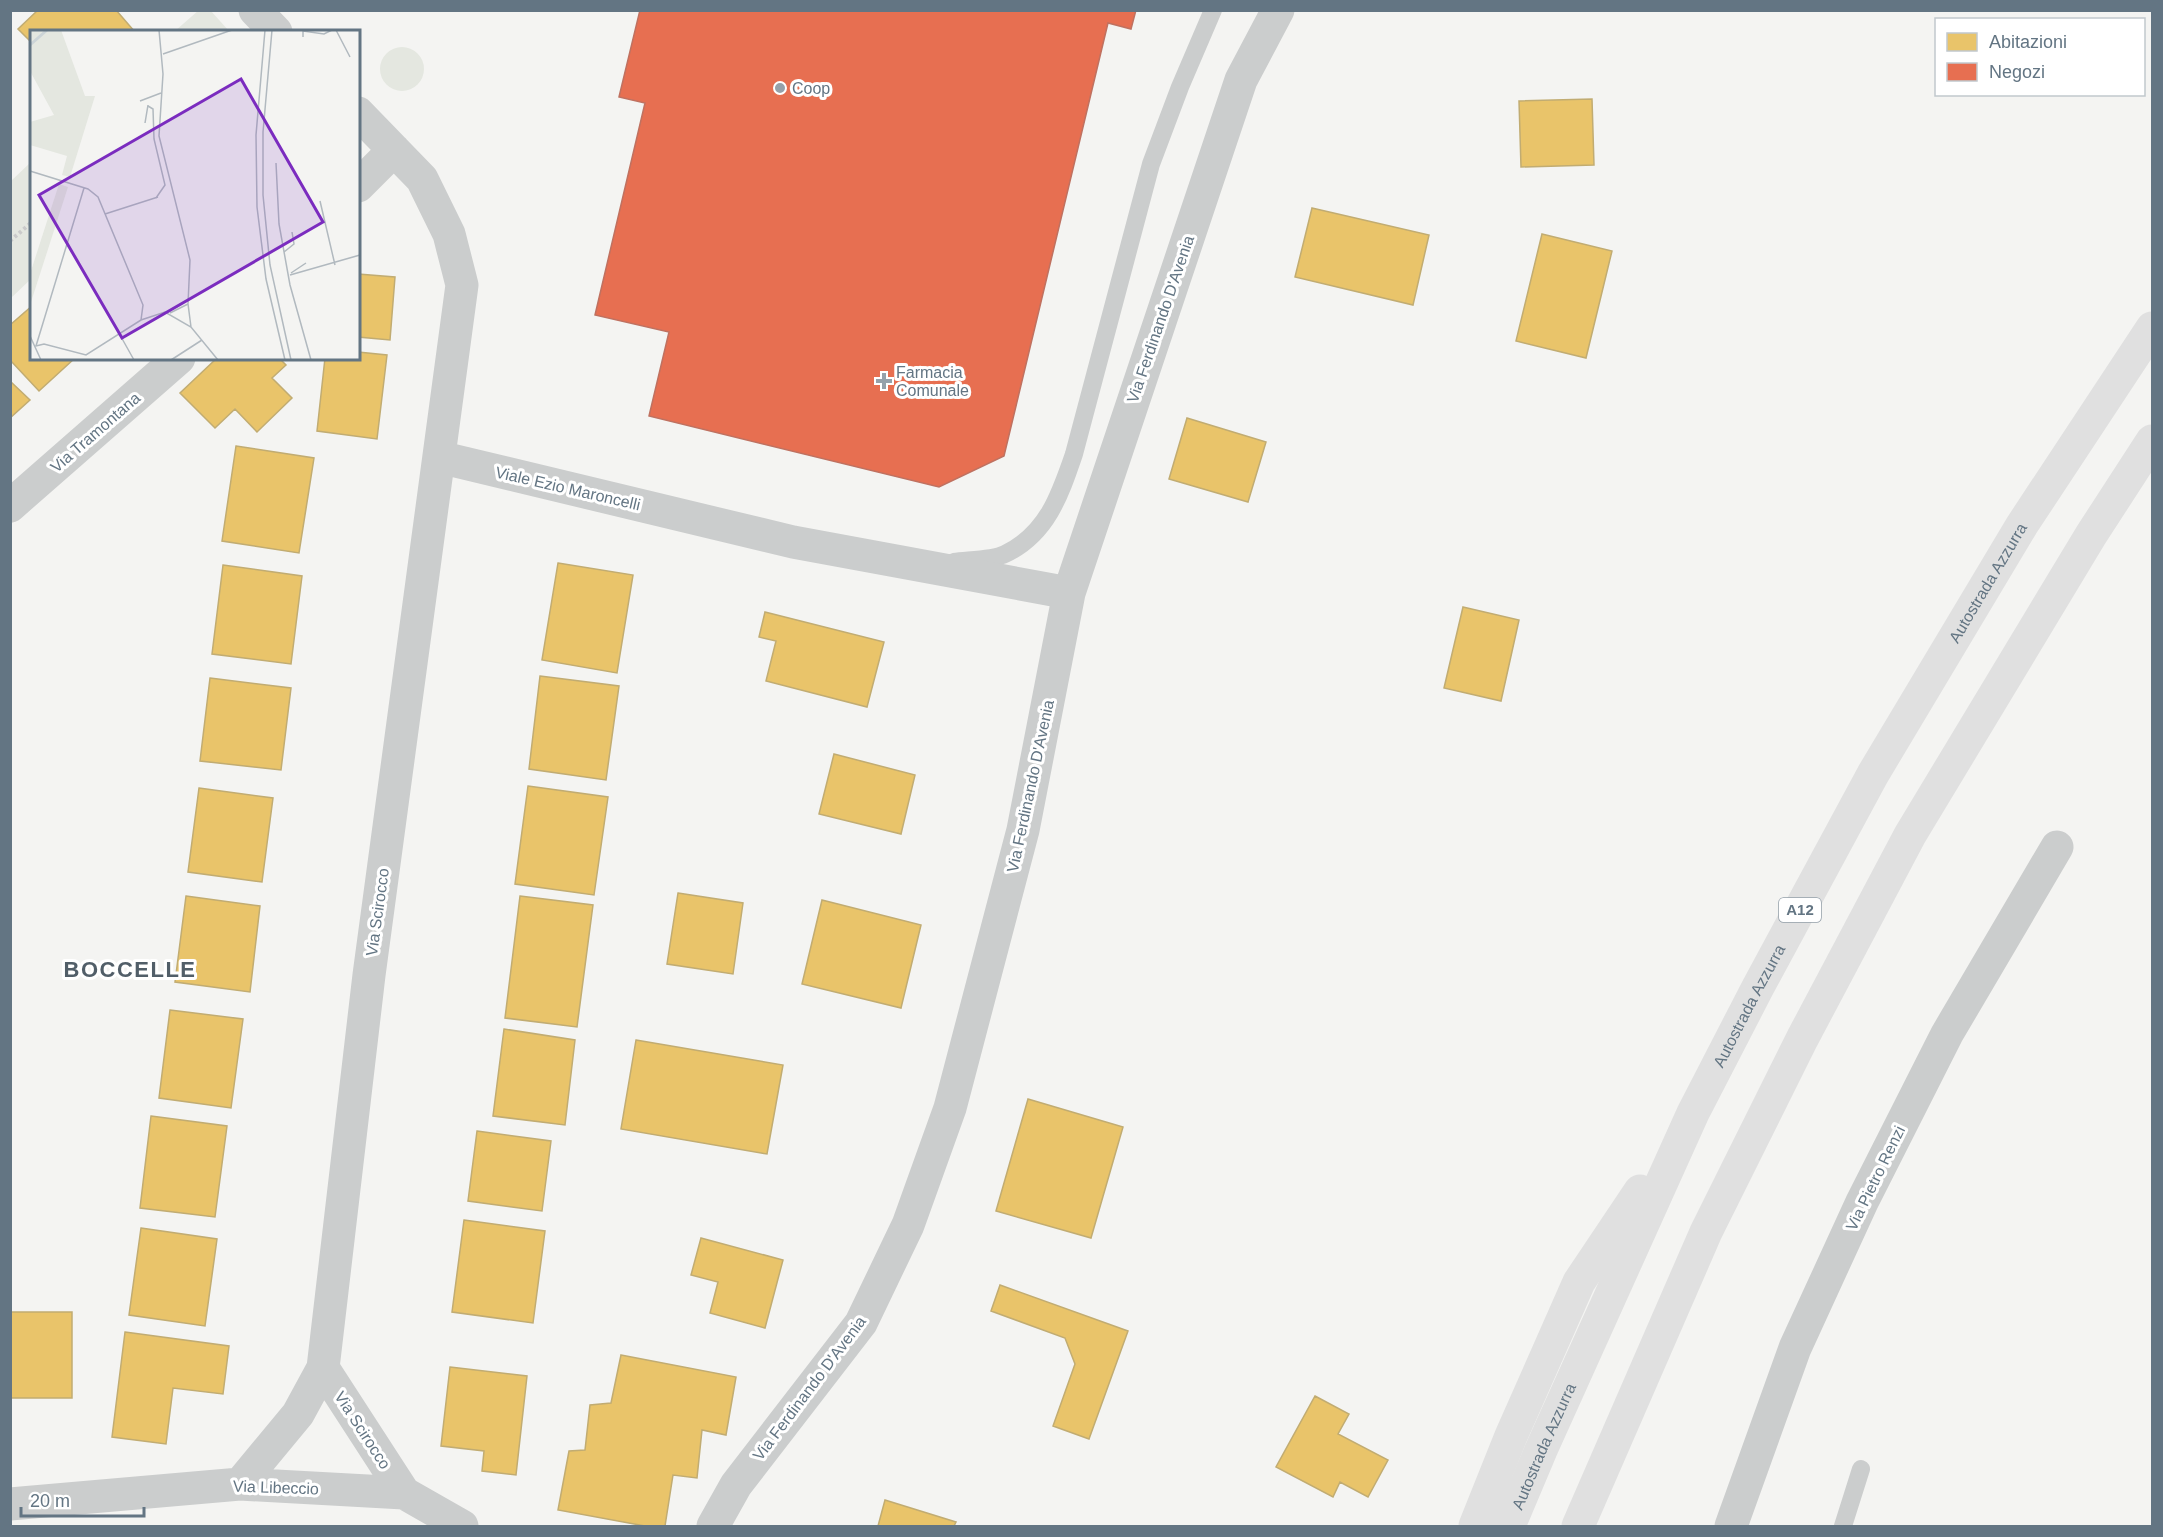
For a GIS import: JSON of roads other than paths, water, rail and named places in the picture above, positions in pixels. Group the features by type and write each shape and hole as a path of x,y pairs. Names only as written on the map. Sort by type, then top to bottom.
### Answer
{"highway":[{"name":"Autostrada Azzurra","path":"1509,1527 1546,1439 1693,1113 1873,774 2022,525 2152,328"},
{"path":"1578,1527 1706,1232 1802,1039 1910,835 2091,535 2152,441"},
{"path":"1475,1527 1511,1436 1579,1282 1693,1113"}],"street":[{"path":"255,10 274,30"},
{"name":"Via Ferdinando D'Avenia","path":"713,1527 736,1485 861,1323 908,1225 950,1108 1023,830 1069,593 1241,80 1278,10"},
{"path":"360,115 422,179 449,234 462,285 440,457"},
{"path":"360,184 394,150"},
{"name":"Via Tramontana","path":"10,506 177,360"},
{"name":"Viale Ezio Maroncelli","path":"440,457 793,542 1069,593"},
{"name":"Via Scirocco","path":"240,1484 298,1414 323,1368 369,975 440,457"},
{"name":"Via Pietro Renzi","path":"1731,1527 1795,1348 1862,1202 1947,1034 2057,847"},
{"name":"Via Scirocco","path":"323,1368 404,1493"},
{"name":"Via Libeccio","path":"10,1504 240,1484 404,1493 462,1527"}],"lane":[{"path":"927,567 1003,555 1034,536 1058,500 1074,454 1151,164 1180,87 1213,10"},
{"path":"1843,1527 1861,1469"}],"place":[{"name":"Coop","path":"780,88"},
{"name":"Farmacia Comunale","path":"884,381"}],"district":[{"name":"BOCCELLE","path":"130,969"}]}
